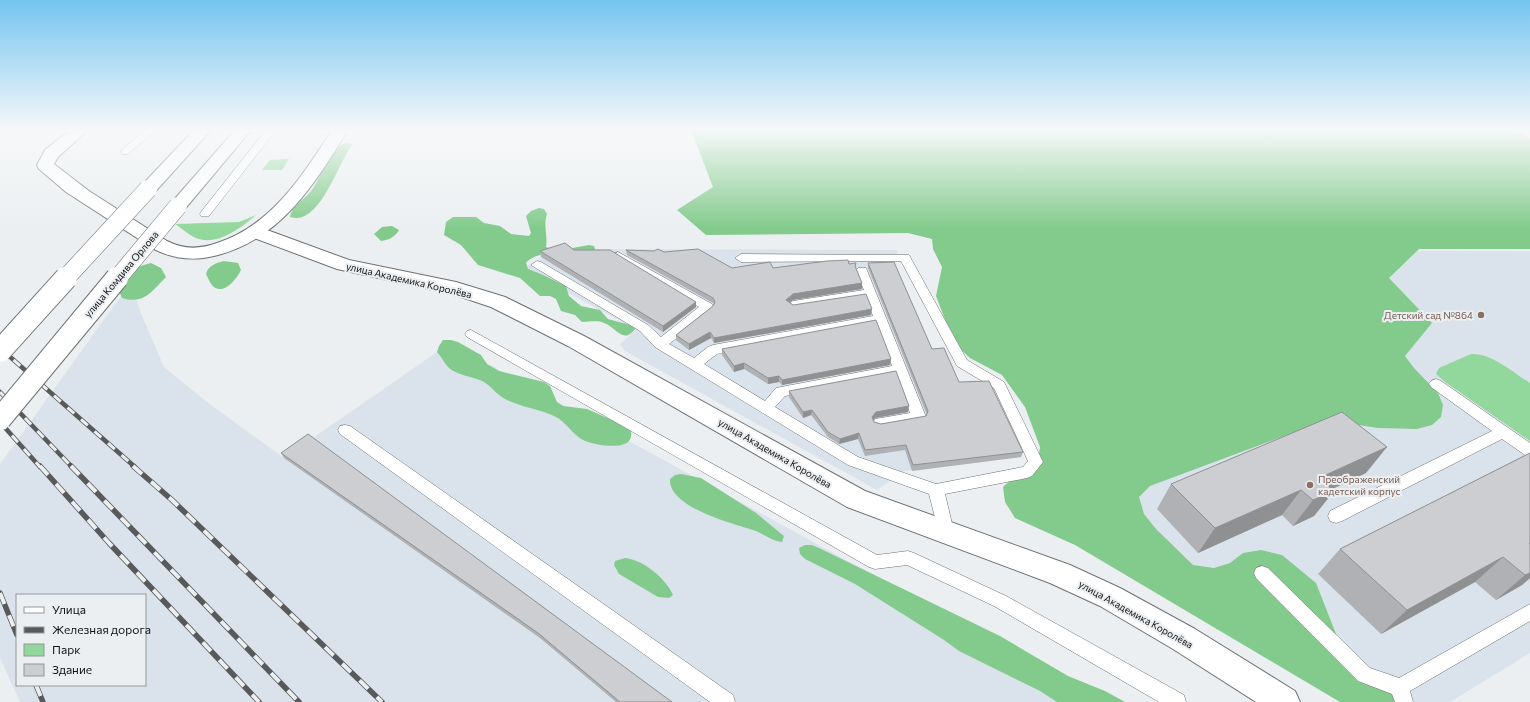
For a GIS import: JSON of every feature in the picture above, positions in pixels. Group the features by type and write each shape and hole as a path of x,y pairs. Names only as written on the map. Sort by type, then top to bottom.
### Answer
{"street":[{"path":"46,163 45,165 80,194 172,250 191,254 204,253 238,242 256,232 280,214 294,198 318,163"},
{"path":"0,351 172,163"},
{"name":"улица Комдива Орлова","path":"0,419 215,163"},
{"name":"улица Академика Королёва","path":"256,232 344,265 456,288 498,302 576,341 856,499 1060,574 1110,597 1184,639 1284,702"}],"lane":[{"path":"206,214 246,163"},
{"path":"618,255 708,307 660,344"},
{"path":"537,265 644,328 660,344 853,461 936,490 1027,472 1036,462 999,385 962,363 905,257 741,258"},
{"path":"862,271 918,417 880,423"},
{"path":"793,305 871,293"},
{"path":"694,365 713,350 881,319"},
{"path":"472,334 875,562 908,558 993,597 1177,702"},
{"path":"766,408 781,392 900,369"},
{"path":"1436,384 1530,451"},
{"path":"345,430 726,702"},
{"path":"1336,516 1503,432"},
{"path":"936,490 946,532"},
{"path":"1262,573 1364,675 1402,695 1530,612"}],"shaded area":[{"path":"566,249 898,250 893,267 931,355 958,388 987,385 1021,457 904,471 877,490 625,351 620,344 636,330 523,268 546,255"},
{"name":"Преображенский кадетский корпус","path":"947,250 1530,251 1530,653 1450,702 1354,702 1176,591"},
{"path":"131,282 140,311 164,367 207,402 284,458 450,343 1105,702 20,702 0,658 0,464"}],"green space":[{"path":"268,163 287,163 282,170 262,170"},
{"path":"342,163 319,203 310,212 301,217 290,217 296,206 311,191 326,164"},
{"path":"704,163 1530,163 1530,249 1419,249 1389,278 1432,323 1405,356 1414,368 1438,393 1443,405 1441,417 1432,425 1417,429 1378,428 1358,425 1303,429 1150,486 1139,497 1144,514 1156,529 1193,565 1214,568 1230,563 1243,553 1261,550 1282,555 1316,583 1338,639 1408,702 1340,702 1075,545 1015,518 1005,502 1003,487 1039,454 1040,447 1025,407 1002,375 970,358 954,343 936,296 942,267 933,249 932,239 908,233 706,235 677,210 713,187"},
{"path":"539,208 544,209 547,214 545,223 546,247 556,251 589,245 594,246 595,249 594,252 558,252 539,255 526,263 528,269 566,286 569,296 581,306 600,310 608,319 634,326 635,329 631,334 620,334 602,322 582,322 575,315 561,311 556,299 550,296 540,296 520,278 478,265 461,245 444,235 446,222 453,217 476,217 484,223 500,226 511,234 529,236 531,233 526,216 531,211"},
{"path":"256,215 230,234 207,240 199,239 190,235 175,224 239,222"},
{"path":"392,226 399,230 396,235 389,239 381,241 374,234 382,227"},
{"path":"224,261 238,263 241,270 230,284 222,289 218,289 212,285 206,274 211,266"},
{"path":"151,263 161,268 166,277 152,292 142,298 130,300 122,298 119,291 130,272 138,267"},
{"path":"443,340 458,342 481,355 487,364 499,371 544,382 550,386 557,402 563,406 587,409 630,428 631,436 629,441 616,446 607,446 585,441 554,416 511,402 502,397 484,382 452,370 437,352"},
{"path":"1471,354 1494,360 1530,383 1530,441 1445,382 1436,374 1439,368"},
{"path":"681,474 701,478 756,513 784,536 782,542 756,531 719,519 691,506 680,498 672,489 670,479 675,475"},
{"path":"805,545 812,545 819,548 1000,636 1068,676 1105,691 1125,702 1057,702 1040,691 959,651 855,584 805,559 800,554 799,548"},
{"path":"625,558 639,562 653,571 665,582 673,595 669,598 658,597 619,574 614,565 615,561"}],"building":[{"path":"565,243 574,250 610,250 696,302 663,326 540,251"},
{"path":"658,249 664,252 698,249 732,268 770,262 773,268 827,261 848,260 849,264 856,263 855,266 862,283 793,294 786,300 793,305 866,294 872,309 714,338 710,332 689,344 676,335 713,306 715,302 713,298 626,250 654,251"},
{"path":"894,262 932,349 944,348 959,382 989,381 1023,452 913,465 906,445 865,450 859,433 840,439 828,432 812,410 803,412 789,391 896,371 909,406 876,412 872,417 874,422 881,424 926,416 928,411 868,263"},
{"path":"876,320 891,359 782,380 779,376 768,378 744,363 734,366 722,349"},
{"path":"1342,412 1387,447 1319,478 1334,491 1313,500 1301,490 1215,528 1171,484"},
{"path":"308,434 672,702 620,702 538,633 281,453"},
{"path":"1530,453 1530,573 1525,575 1503,557 1407,610 1340,549"}],"railway":[{"path":"0,348 135,467"},
{"path":"0,392 72,467"},
{"path":"0,422 40,467"},
{"path":"40,466 109,543 259,702"},
{"path":"71,466 299,702"},
{"path":"133,466 172,500 382,702"},
{"path":"0,593 16,633"},
{"path":"36,686 43,702"}],"place":[{"name":"Детский сад №864","path":"1481,315"},
{"name":"Преображенский кадетский корпус","path":"1310,485"}]}
